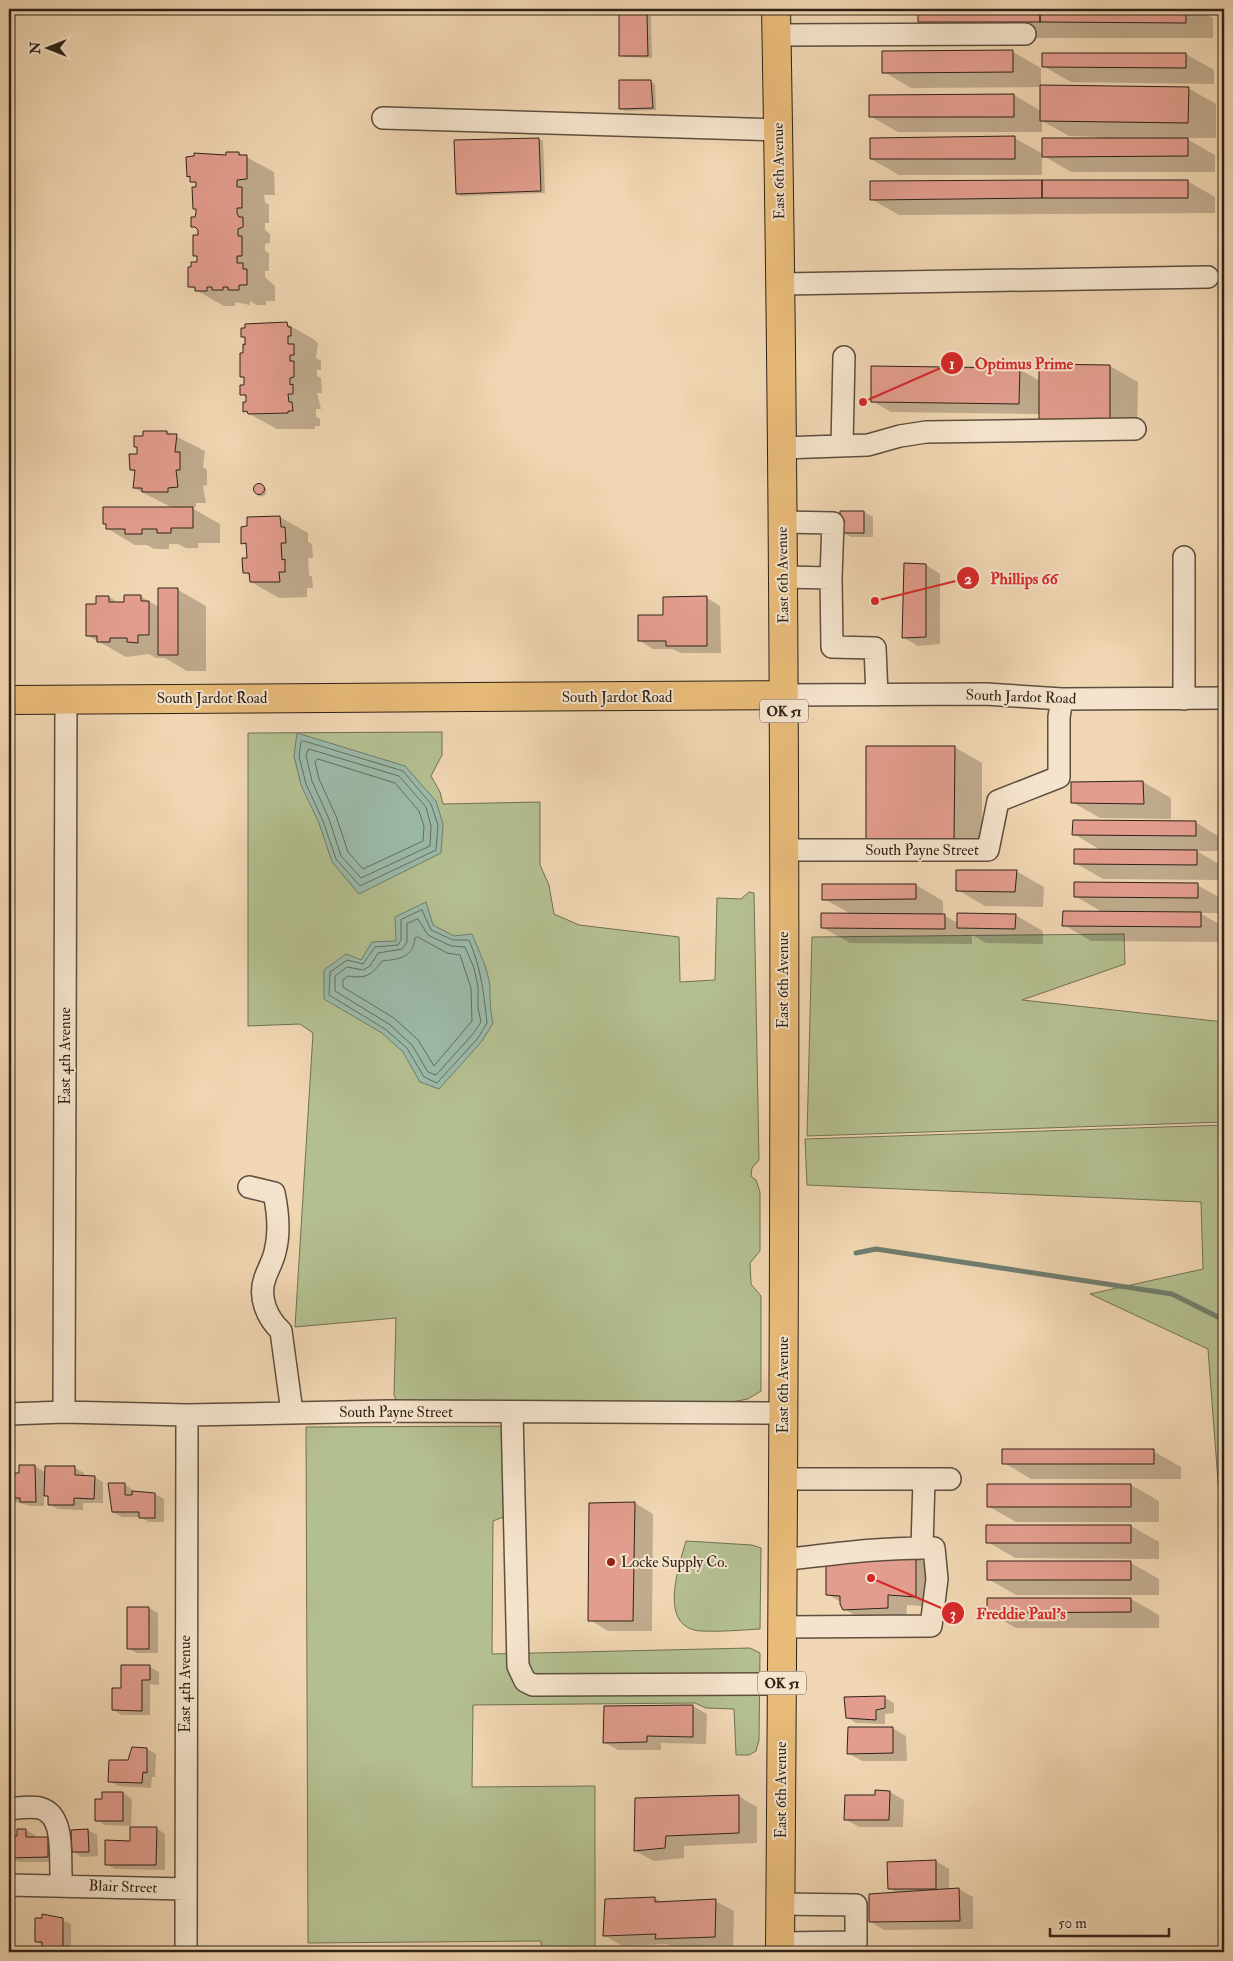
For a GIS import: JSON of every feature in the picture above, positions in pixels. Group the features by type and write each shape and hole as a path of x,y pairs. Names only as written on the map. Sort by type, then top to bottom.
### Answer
{"main road":[{"name":"East 6th Avenue","path":"776,22 782,284 784,577 780,1948"},
{"name":"South Jardot Road","path":"9,700 784,694"}],"street":[{"path":"776,22 1025,34"},
{"path":"383,118 778,130"},
{"path":"782,284 1208,276"},
{"path":"842,445 844,357"},
{"path":"782,448 842,445 868,446 900,436 926,432 1135,429"},
{"path":"783,522 832,523 832,647 875,648 877,694"},
{"path":"1184,557 1184,699"},
{"path":"784,577 832,578"},
{"name":"South Jardot Road","path":"784,694 986,694 1062,699 1224,698"},
{"name":"South Payne Street","path":"783,850 988,850 998,801 1059,777 1059,717 1062,699"},
{"name":"East 4th Avenue","path":"64,1412 66,700"},
{"path":"249,1186 274,1193 278,1211 275,1252 264,1280 263,1303 271,1322 281,1331 292,1412"},
{"name":"South Payne Street","path":"9,1414 64,1412 187,1415 292,1412 783,1413"},
{"path":"512,1412 518,1666 525,1681 533,1685 782,1684"},
{"name":"East 4th Avenue","path":"186,1952 187,1415"},
{"path":"782,1479 950,1478"},
{"path":"922,1548 924,1479"},
{"path":"782,1560 843,1551 900,1547 934,1548 937,1579 931,1626 782,1627"},
{"path":"9,1809 41,1808 59,1824 62,1885"},
{"name":"Blair Street","path":"9,1885 185,1889"},
{"path":"780,1904 856,1905 856,1942 780,1948"}],"green space":[{"path":"442,732 442,755 431,776 440,792 443,804 540,802 540,865 549,885 554,914 579,925 679,937 680,982 715,980 717,898 741,899 749,892 754,893 759,1160 752,1168 751,1176 756,1180 760,1192 760,1251 750,1263 751,1284 761,1296 761,1391 748,1399 731,1402 397,1403 394,1395 396,1318 295,1327 313,1033 300,1024 248,1026 248,733"},
{"path":"1124,934 1125,964 1022,1000 1224,1022 1224,1122 807,1136 812,937"},
{"path":"1224,1125 1224,1560 1208,1349 1090,1294 1203,1269 1201,1202 807,1185 805,1139"},
{"path":"523,1426 524,1509 493,1521 492,1654 750,1648 760,1653 759,1740 756,1751 749,1755 736,1755 734,1709 706,1708 695,1703 473,1705 472,1787 595,1786 595,1952 542,1952 541,1941 308,1943 306,1427"},
{"path":"686,1541 752,1545 761,1548 760,1629 701,1631 687,1627 679,1619 675,1608 674,1594 679,1565"}],"water":[{"path":"297,733 405,766 436,801 443,824 441,853 359,894 332,862 319,823 301,785 294,756"},
{"path":"426,902 433,925 454,936 472,934 489,980 493,1023 482,1041 439,1089 420,1082 403,1052 382,1033 324,999 324,970 346,954 361,960 372,942 396,941 395,917"}],"building":[{"path":"918,9 1040,9 1040,22 918,22"},
{"path":"1040,9 1186,9 1186,23 1040,22"},
{"path":"647,13 648,56 619,56 619,14"},
{"path":"1013,50 1013,72 882,73 882,51"},
{"path":"1042,53 1186,53 1186,68 1042,67"},
{"path":"619,80 651,80 653,108 619,109"},
{"path":"1040,85 1189,87 1188,123 1040,121"},
{"path":"1014,94 1014,117 869,117 869,95"},
{"path":"1015,136 1015,159 870,159 870,138"},
{"path":"539,138 541,191 456,194 454,140"},
{"path":"1042,138 1188,138 1188,156 1042,157"},
{"path":"226,152 239,152 239,155 247,155 247,179 237,180 237,187 242,187 242,208 237,208 237,213 239,217 243,217 243,227 238,229 238,236 242,236 242,256 237,256 237,263 243,263 243,269 247,269 247,285 239,285 239,290 228,290 228,287 223,287 223,290 212,290 212,287 207,287 207,291 195,291 195,287 188,287 188,267 191,267 191,262 197,262 197,256 193,256 193,235 198,235 198,230 195,227 191,227 191,217 195,217 196,213 196,209 193,209 192,187 196,187 196,182 190,182 190,176 187,177 186,157 194,156 194,153 226,155"},
{"path":"1042,180 1042,198 870,200 870,181"},
{"path":"1042,180 1188,180 1188,198 1042,198"},
{"path":"287,322 288,327 291,327 291,336 288,336 288,344 294,344 294,355 290,355 290,361 294,361 294,377 290,378 290,385 293,384 293,394 288,394 289,402 292,402 293,411 288,411 288,413 248,414 247,411 243,412 243,402 246,402 246,395 240,395 240,385 244,385 244,377 240,377 240,353 243,353 245,337 241,337 241,328 245,328 245,324"},
{"path":"1039,364 1110,365 1110,420 1039,420"},
{"path":"871,366 1020,368 1019,404 871,402"},
{"path":"143,431 167,431 167,434 177,434 175,452 180,452 180,470 176,470 178,487 168,488 168,492 142,492 142,488 133,488 135,470 130,470 129,454 137,454 137,447 134,447 134,436 143,436"},
{"path":"257,484 261,484 264,489 263,493 257,494 254,491 254,487"},
{"path":"103,507 193,507 193,528 171,528 171,533 157,533 157,529 142,529 142,534 125,534 125,529 106,529 106,524 103,524"},
{"path":"840,511 864,511 864,533 840,533"},
{"path":"280,516 281,527 285,527 286,543 281,543 282,560 285,559 285,572 279,572 280,582 250,582 249,573 243,573 242,558 247,558 246,543 241,544 241,527 247,526 247,517"},
{"path":"904,563 926,564 926,637 902,638"},
{"path":"158,588 178,588 178,655 158,655"},
{"path":"124,595 141,595 141,601 149,601 149,635 138,635 138,643 127,642 127,638 110,638 110,642 97,642 97,636 86,636 86,604 96,604 96,596 109,596 109,602 124,602"},
{"path":"707,596 707,646 666,646 666,641 638,641 638,615 663,615 663,597"},
{"path":"866,746 955,746 954,842 866,841"},
{"path":"1143,781 1144,804 1071,803 1071,782"},
{"path":"1073,820 1196,821 1196,836 1072,835"},
{"path":"1074,849 1197,850 1197,865 1074,864"},
{"path":"956,870 1017,870 1015,892 956,891"},
{"path":"1074,882 1198,883 1198,898 1074,897"},
{"path":"822,884 916,884 916,899 822,900"},
{"path":"1063,911 1201,912 1201,927 1062,926"},
{"path":"821,913 945,914 945,929 821,928"},
{"path":"957,913 1016,914 1015,929 957,928"},
{"path":"1002,1449 1154,1449 1154,1464 1002,1464"},
{"path":"19,1465 35,1465 36,1502 20,1502 20,1498 9,1498 9,1473 19,1473"},
{"path":"45,1466 75,1466 75,1475 95,1476 94,1499 74,1498 74,1505 48,1505 48,1496 44,1496"},
{"path":"108,1483 125,1483 125,1495 132,1495 132,1491 155,1493 155,1518 139,1518 139,1512 112,1512"},
{"path":"987,1484 1131,1484 1131,1507 987,1507"},
{"name":"Locke Supply Co.","path":"635,1502 633,1621 588,1621 589,1503"},
{"path":"986,1525 1131,1525 1131,1543 986,1543"},
{"path":"865,1554 916,1556 916,1597 888,1595 888,1608 843,1610 840,1604 840,1596 826,1595 826,1562 865,1561"},
{"path":"987,1561 1131,1561 1131,1580 987,1580"},
{"path":"987,1598 1131,1598 1131,1612 987,1613"},
{"path":"127,1607 149,1607 149,1649 127,1649"},
{"path":"121,1665 150,1665 150,1680 142,1680 142,1711 112,1710 112,1688 121,1688"},
{"path":"885,1696 885,1708 876,1710 876,1720 846,1718 844,1697"},
{"path":"693,1705 693,1737 647,1736 647,1742 603,1743 604,1706"},
{"path":"848,1727 893,1727 893,1753 847,1754"},
{"path":"132,1747 147,1748 147,1773 143,1772 142,1783 108,1782 109,1760 128,1760"},
{"path":"875,1790 890,1791 889,1820 844,1820 845,1795 875,1795"},
{"path":"102,1792 123,1792 123,1821 95,1821 95,1799 102,1799"},
{"path":"739,1795 739,1833 666,1836 665,1848 634,1851 635,1798"},
{"path":"130,1827 157,1827 156,1865 105,1865 105,1840 130,1841"},
{"path":"17,1829 26,1829 26,1837 48,1837 48,1857 9,1858 9,1836 17,1836"},
{"path":"88,1829 89,1852 72,1852 71,1830"},
{"path":"936,1860 936,1889 888,1889 887,1862"},
{"path":"959,1888 960,1921 869,1922 869,1894"},
{"path":"655,1897 655,1902 716,1899 715,1937 655,1939 656,1934 603,1936 605,1899"},
{"path":"42,1914 63,1918 63,1947 42,1947 42,1942 35,1942 35,1918 42,1918"}],"waterway":[{"path":"856,1253 876,1249 1172,1294 1224,1320"}],"place":[{"name":"Optimus Prime","path":"863,402"},
{"name":"Phillips 66","path":"875,601"},
{"name":"Locke Supply Co.","path":"611,1562"},
{"name":"Freddie Paul's","path":"871,1578"}]}
